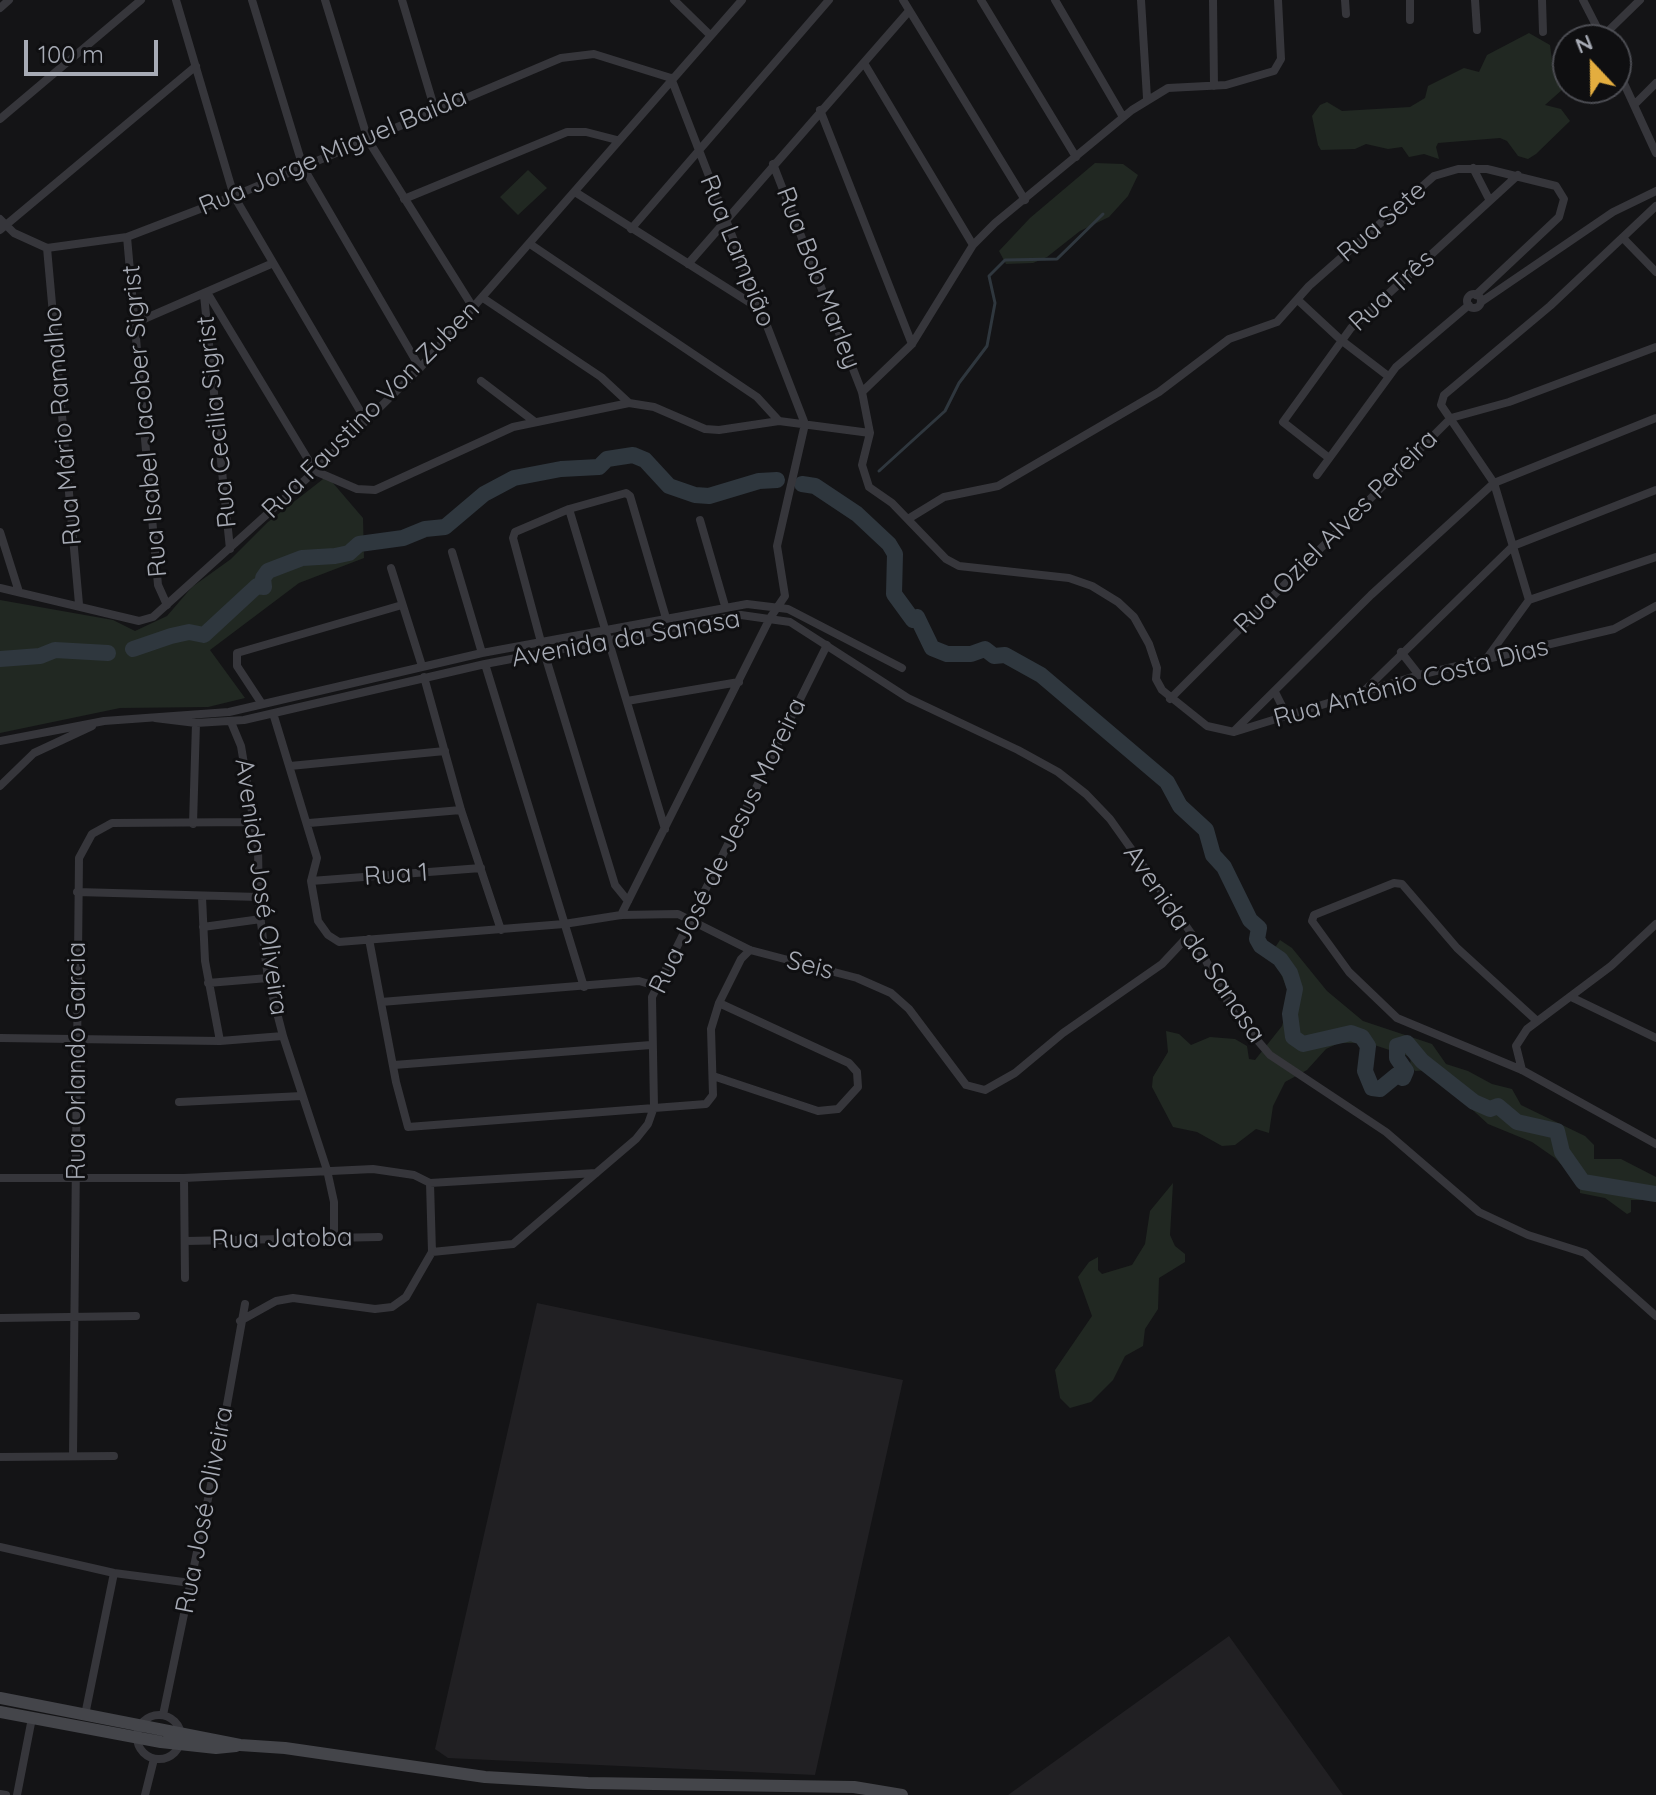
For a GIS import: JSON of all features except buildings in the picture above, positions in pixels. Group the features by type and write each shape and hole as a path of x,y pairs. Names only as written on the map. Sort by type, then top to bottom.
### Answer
{"main road":[{"path":"0,1698 85,1715 138,1732"},
{"path":"0,1712 180,1739 285,1748 513,1779 854,1787 902,1795"}],"street":[{"path":"0,8 9,0"},
{"path":"0,119 141,0"},
{"path":"176,0 234,196 271,264 366,421"},
{"path":"252,0 303,167 420,368"},
{"path":"325,0 368,140 474,309"},
{"path":"402,0 435,110"},
{"path":"674,0 710,35"},
{"name":"Rua Faustino Von Zuben","path":"0,588 79,604 139,621 153,617 315,471 420,368 742,0"},
{"path":"631,229 829,0"},
{"path":"903,0 1025,200"},
{"path":"981,0 1076,157"},
{"path":"1055,0 1123,117"},
{"path":"1141,0 1147,98"},
{"path":"1213,0 1214,86"},
{"path":"862,392 912,344 973,245 1147,98 1168,88 1214,86 1264,76 1278,67 1281,59 1278,0"},
{"path":"1345,0 1346,14"},
{"path":"1410,0 1410,20"},
{"path":"1475,0 1477,30"},
{"path":"1542,0 1543,32"},
{"path":"1583,0 1596,24"},
{"path":"1617,24 1640,0"},
{"path":"688,264 909,11"},
{"name":"Rua Jorge Miguel Baida","path":"47,248 127,237 234,196 561,58 594,54 671,78"},
{"path":"864,63 973,245"},
{"path":"47,248 29,242 2,225 196,66"},
{"name":"Rua Lampião","path":"671,78 805,424"},
{"path":"1635,104 1656,83"},
{"path":"1632,98 1656,153"},
{"path":"820,110 912,344"},
{"path":"404,199 567,132 586,132 617,140"},
{"name":"Rua Bob Marley","path":"773,164 862,392 870,433 862,452 865,478 869,487 908,519"},
{"path":"1473,168 1489,199"},
{"name":"Rua Sete","path":"908,519 944,497 998,486 1159,392 1229,339 1277,322 1299,301 1309,286 1428,181 1450,170 1473,168 1551,183 1564,199 1559,217 1478,298"},
{"name":"Rua Três","path":"1329,458 1283,422 1341,340 1518,175"},
{"path":"1317,475 1388,376 1469,305 1475,308 1478,298 1613,212 1656,191"},
{"path":"575,192 761,310"},
{"path":"1529,600 1494,483 1441,405 1448,388 1550,306 1656,206"},
{"name":"Rua Isabel Jacober Sigrist","path":"127,237 137,322 158,585 167,605"},
{"path":"1623,238 1656,272"},
{"path":"530,244 757,397 779,421"},
{"name":"Rua Mário Ramalho","path":"47,248 79,604"},
{"path":"137,322 271,264"},
{"path":"206,294 315,471 357,489 375,490 487,437 535,422 629,403 654,407 705,429 779,421 870,433"},
{"name":"Rua Cecilia Sigrist","path":"206,294 230,549"},
{"path":"483,298 601,377 629,403"},
{"path":"1299,301 1341,340 1388,376"},
{"name":"Rua Oziel Alves Pereira","path":"1170,699 1451,418 1509,402 1656,347"},
{"path":"481,381 535,422"},
{"path":"908,519 926,541 959,566 1069,578 1092,586 1118,602 1134,617 1143,633 1157,668 1156,679 1170,699 1207,726 1234,732 1380,585 1494,483 1656,418"},
{"path":"621,915 770,618 785,596 777,546 805,424"},
{"path":"1363,691 1513,546 1656,490"},
{"path":"628,901 615,885 541,642 513,538 519,528 569,509 621,492 630,496 666,618"},
{"path":"569,509 665,829"},
{"path":"700,520 725,606"},
{"path":"0,532 19,592"},
{"path":"452,552 482,653"},
{"path":"1487,659 1529,600 1656,557"},
{"path":"391,568 422,666"},
{"path":"262,704 237,666 237,653 402,605"},
{"name":"Avenida da Sanasa","path":"155,718 229,712 482,653 725,606 776,607 801,614 902,668"},
{"name":"Rua Antônio Costa Dias","path":"1234,732 1419,675 1614,629 1656,606"},
{"name":"Avenida da Sanasa","path":"155,718 196,723 231,722 485,664 741,615 790,622 908,698 1018,750 1086,794 1110,819 1191,933 1234,1013 1270,1055 1386,1132 1479,1212 1528,1235 1585,1253 1656,1316"},
{"name":"Rua José de Jesus Moreira","path":"654,1107 650,1010 656,986 827,645"},
{"path":"1401,652 1419,675"},
{"path":"485,664 584,987"},
{"path":"424,677 461,810 501,930"},
{"path":"627,701 739,682"},
{"path":"1275,692 1283,708 1293,715"},
{"path":"273,713 309,823 317,858 311,881 318,921 328,935 339,942 564,924 621,915 666,912 689,918"},
{"path":"0,741 104,721 155,718"},
{"path":"0,786 24,762 47,746 104,721"},
{"name":"Avenida José Oliveira","path":"231,722 241,746 258,848 259,897 268,978 283,1036 327,1170 334,1202 334,1238"},
{"path":"193,824 196,723"},
{"path":"43,732 47,746"},
{"path":"290,766 445,751"},
{"path":"309,823 461,810"},
{"name":"Rua Orlando Garcia","path":"73,1456 77,875 85,843 102,827 112,823 253,822"},
{"name":"Rua 1","path":"311,881 481,868"},
{"path":"1537,1021 1457,948 1408,887 1402,884 1394,883 1314,915 1312,925 1349,972 1397,1018 1522,1070 1656,1144"},
{"path":"77,892 259,897"},
{"path":"202,897 208,983 220,1041"},
{"name":"Seis","path":"689,918 750,950 876,986 900,1001 966,1085 985,1090 1015,1073 1063,1033 1162,964 1191,933"},
{"path":"203,927 261,919"},
{"path":"1522,1070 1516,1046 1537,1021 1611,966 1655,926"},
{"path":"369,939 408,1127 706,1104 713,1095 711,1029 719,1003 741,959 750,950"},
{"path":"208,983 268,978"},
{"path":"381,1002 639,981 656,986"},
{"path":"1571,997 1656,1038"},
{"path":"713,1076 818,1111 838,1109 858,1087 857,1072 849,1063 719,1003"},
{"path":"0,1038 220,1041 283,1036"},
{"path":"394,1065 651,1045"},
{"path":"179,1102 302,1096"},
{"path":"432,1252 513,1244 636,1139 648,1124 654,1107"},
{"path":"0,1178 184,1178 327,1170 389,1171 417,1176 430,1183 597,1173"},
{"path":"184,1178 185,1278"},
{"path":"240,1321 276,1301 293,1298 375,1309 392,1307 406,1297 418,1280 421,1265 432,1252 430,1183"},
{"name":"Rua Jatoba","path":"186,1241 379,1237"},
{"name":"Rua José Oliveira","path":"163,1715 223,1427 245,1304"},
{"path":"0,1318 136,1316"},
{"path":"0,1457 114,1456"},
{"path":"0,1547 114,1573 191,1583"},
{"path":"85,1715 114,1573"},
{"path":"154,1715 163,1715 171,1718 180,1739 165,1758 154,1759 139,1747 138,1732 154,1715"},
{"path":"17,1795 32,1718"},
{"path":"145,1795 154,1759"},
{"path":"0,1794 6,1795"}],"shaded area":[{"path":"1529,33 1550,45 1552,99 1545,105 1561,109 1570,121 1528,159 1518,156 1507,141 1500,138 1438,143 1439,159 1424,154 1409,157 1402,147 1388,149 1366,144 1355,149 1321,150 1318,145 1312,116 1320,105 1327,102 1342,111 1410,107 1425,98 1428,86 1464,68 1479,72 1487,55"},
{"path":"1095,163 1123,164 1138,175 1128,196 1109,217 1080,231 1047,257 1033,263 1006,264 999,251 1030,218"},
{"path":"528,170 547,188 518,215 500,197"},
{"path":"327,476 363,518 364,558 299,583 210,650 245,698 208,707 120,708 0,733 0,600 113,620 135,631 167,616 192,587 231,559 268,522"},
{"path":"1280,940 1292,948 1327,991 1363,1021 1432,1044 1446,1064 1492,1084 1512,1089 1521,1105 1585,1136 1594,1145 1594,1159 1621,1159 1656,1177 1656,1200 1631,1200 1631,1212 1627,1214 1605,1198 1580,1193 1580,1184 1555,1158 1532,1142 1488,1124 1429,1070 1415,1071 1410,1065 1411,1057 1368,1043 1339,1043 1326,1049 1307,1070 1285,1082 1273,1106 1269,1133 1256,1129 1235,1145 1222,1146 1197,1132 1173,1127 1152,1087 1153,1077 1168,1052 1166,1031 1179,1034 1191,1045 1210,1037 1235,1039 1247,1046 1249,1059 1255,1060 1282,1026 1290,996 1272,952"},
{"path":"1173,1183 1170,1235 1175,1246 1185,1254 1185,1262 1159,1278 1158,1309 1145,1329 1143,1346 1125,1356 1113,1380 1091,1402 1070,1408 1060,1398 1055,1370 1092,1316 1078,1277 1089,1262 1098,1257 1098,1270 1102,1274 1132,1265 1145,1244 1150,1211"},
{"path":"537,1303 903,1380 815,1775 448,1758 435,1749"},
{"path":"1229,1636 1343,1795 1008,1795"}],"waterway":[{"path":"879,471 945,411 959,383 987,346 995,303 989,276 1005,260 1057,259 1103,214"},
{"path":"133,649 189,632 204,635 257,586 264,587 263,578 268,571 302,558 349,553 359,544 403,538 425,529 445,527 484,494 514,478 561,469 599,467 607,459 633,455 645,460 669,486 695,495 709,496 759,481 777,480"},
{"path":"802,484 815,486 857,514 889,544 895,554 894,594 913,620 917,617 932,648 947,654 971,654 985,649 994,656 1005,655 1041,675 1167,782 1180,806 1206,830 1213,855 1224,867 1250,920 1259,928 1257,939 1261,946 1280,959 1290,973 1295,989 1290,1014 1293,1037 1303,1044 1351,1033 1362,1037 1368,1046 1365,1071 1372,1088 1380,1089 1397,1075 1403,1078 1406,1071 1397,1058 1397,1046 1407,1043 1422,1061 1474,1102 1490,1109 1498,1106 1517,1122 1557,1131 1562,1152 1583,1182 1656,1194"},
{"path":"0,659 40,656 55,650 108,653"}]}
